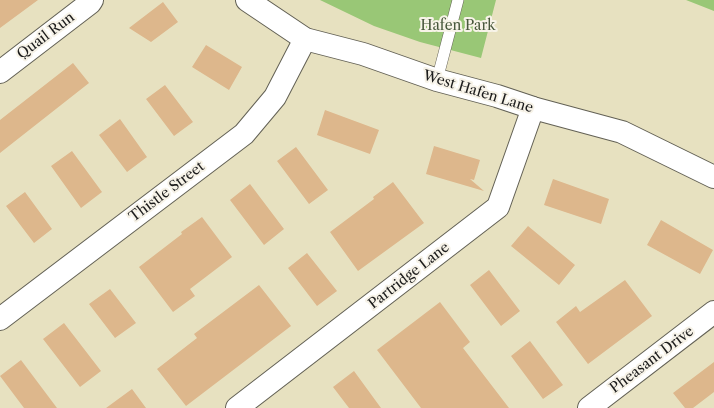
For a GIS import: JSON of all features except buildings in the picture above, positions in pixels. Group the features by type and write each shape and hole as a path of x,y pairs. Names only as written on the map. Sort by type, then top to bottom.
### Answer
{"street":[{"name":"Quail Run","path":"0,72 92,0"},
{"name":"West Hafen Lane","path":"247,0 305,39 363,54 437,80 622,132 714,177"},
{"name":"Thistle Street","path":"0,319 244,134 275,97 305,39"},
{"name":"Partridge Lane","path":"238,408 498,207 533,108"},
{"name":"Pheasant Drive","path":"589,408 714,312"}],"lane":[{"path":"437,80 458,0"}],"green space":[{"name":"Hafen Park","path":"320,0 496,0 481,58 420,42 374,26"},
{"path":"686,0 714,0 714,11"}]}
